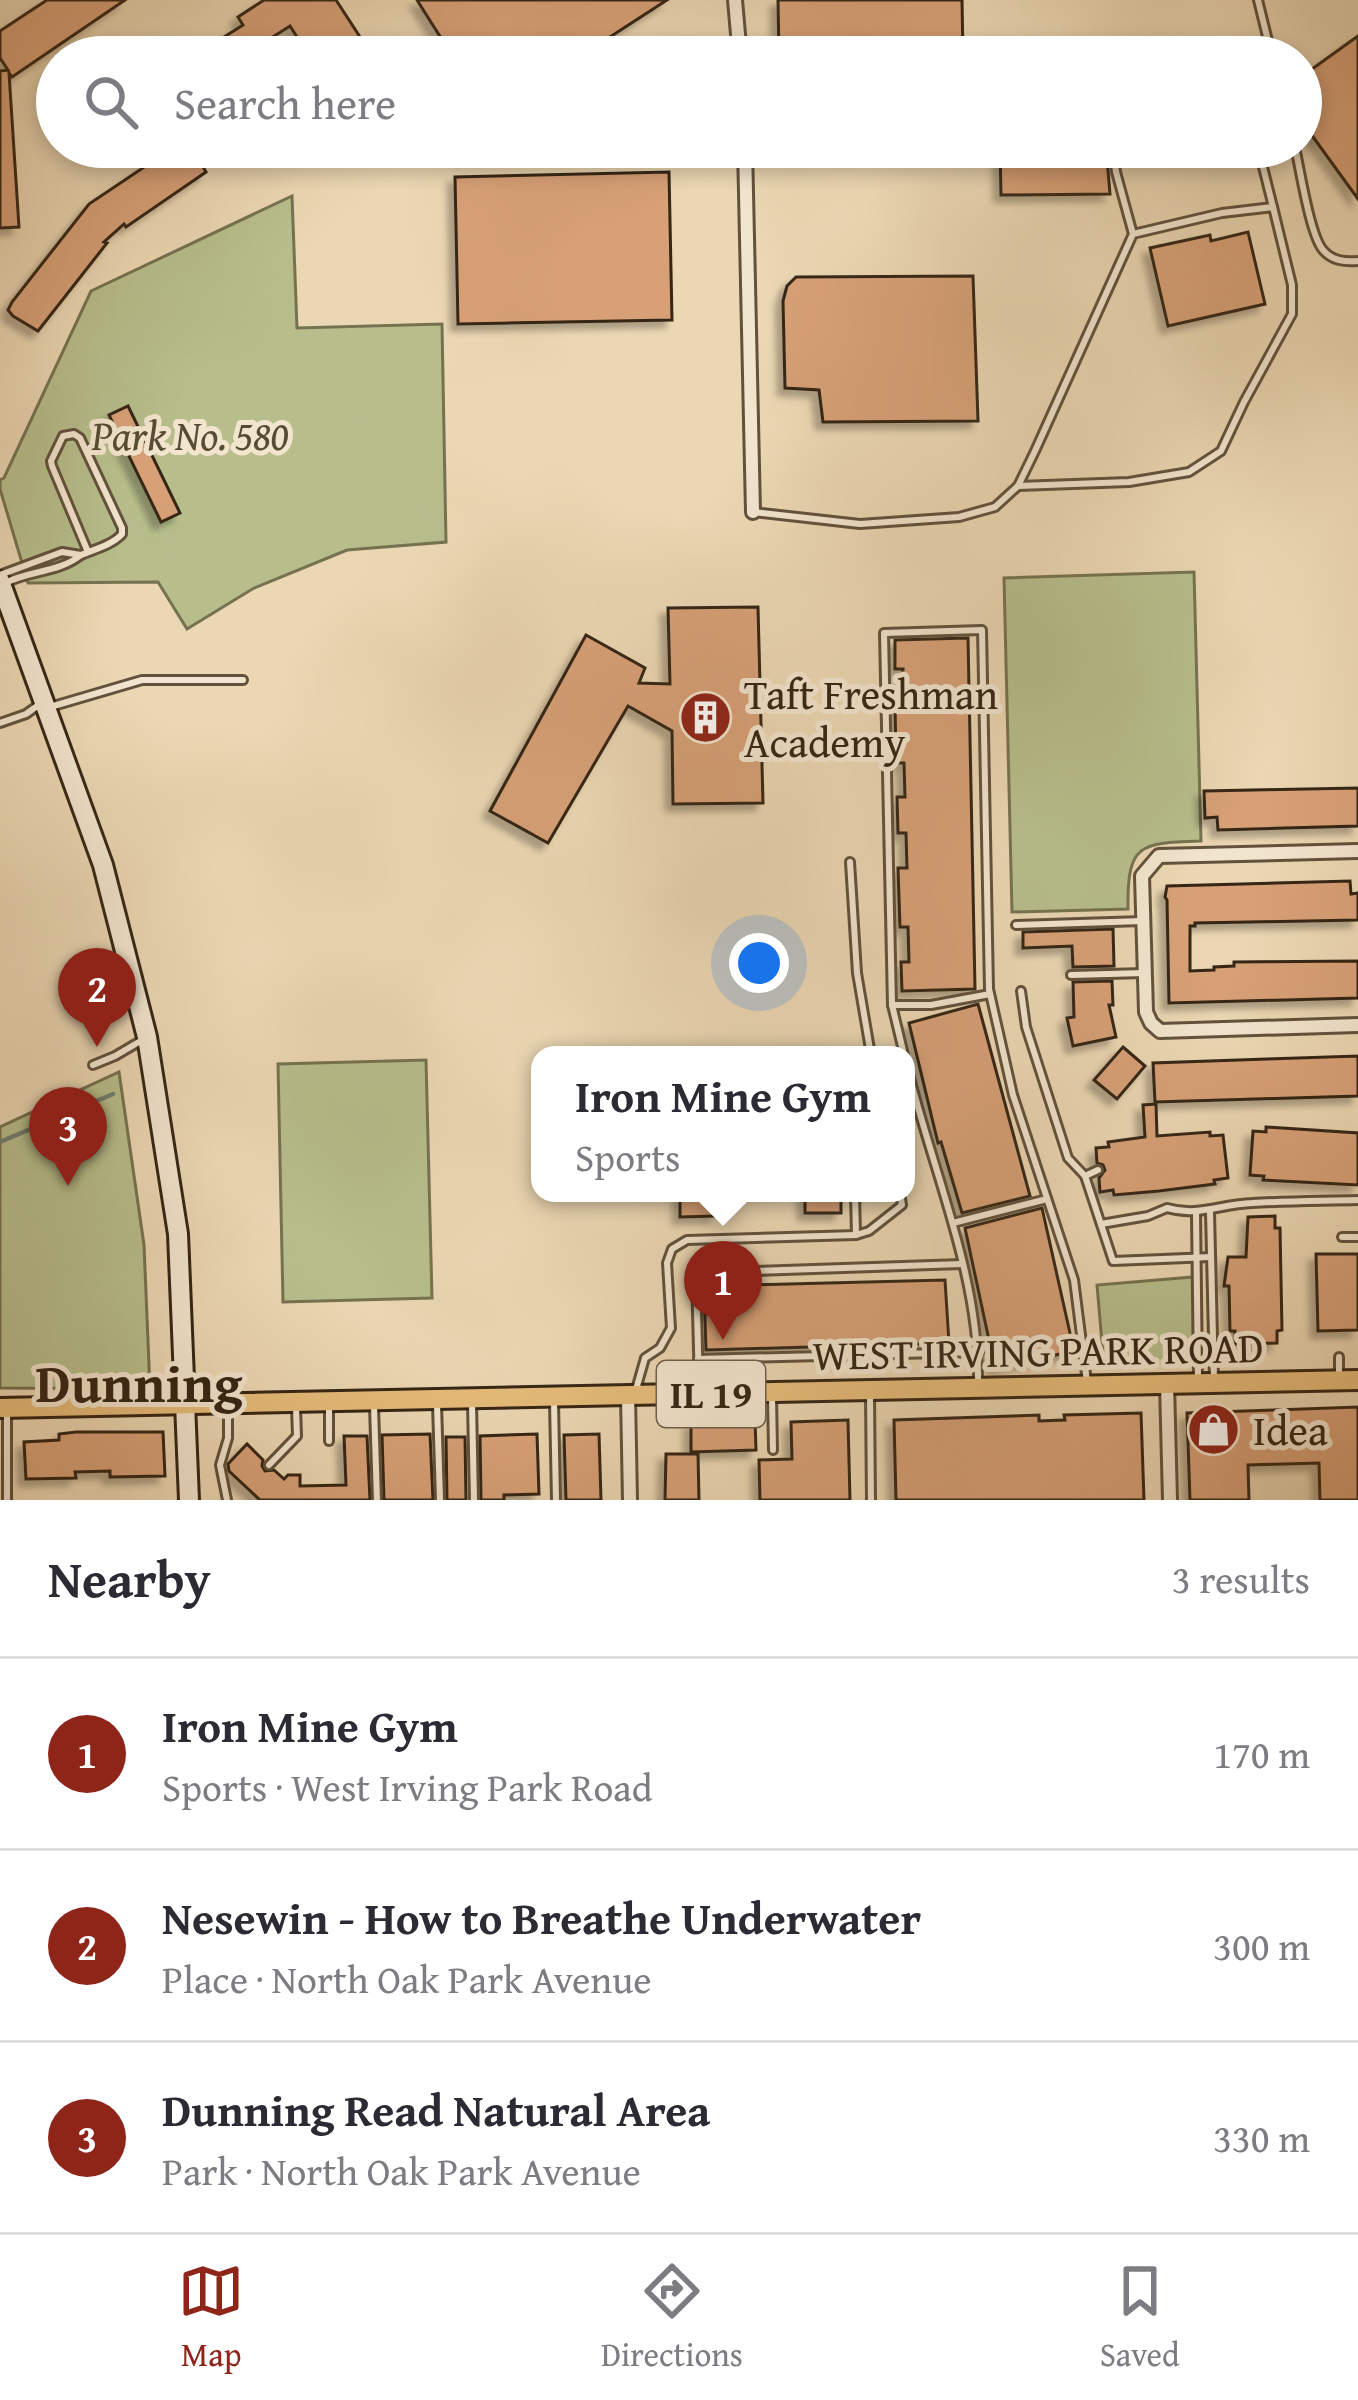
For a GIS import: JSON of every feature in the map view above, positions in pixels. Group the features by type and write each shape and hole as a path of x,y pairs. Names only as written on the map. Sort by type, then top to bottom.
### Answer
{"main road":[{"name":"WEST IRVING PARK ROAD","path":"3,1408 1349,1380"}],"street":[{"path":"734,0 738,36"},
{"path":"745,168 753,512"},
{"path":"1,584 104,865 147,1037 178,1234 189,1500"},
{"path":"1358,851 1159,856 1142,877 1146,1012 1151,1024 1160,1030 1358,1025"},
{"path":"1168,1384 1170,1500"},
{"path":"630,1500 631,1396"}],"lane":[{"path":"1258,0 1266,36"},
{"path":"753,512 860,524 959,517 995,507 1018,486 1133,234 1116,168"},
{"path":"1018,486 1129,482 1189,472 1221,451 1292,314 1292,285 1263,168"},
{"path":"1300,168 1316,240 1332,257 1358,261"},
{"path":"1133,234 1222,213 1273,207"},
{"path":"1,584 22,575 58,570 122,534 80,438 69,434 51,461 85,553"},
{"path":"1,584 62,552 85,553"},
{"path":"902,1046 892,1005 884,633 982,630 990,994 1013,1095 1074,1280 1088,1386"},
{"path":"0,723 45,705 142,680 242,680"},
{"path":"850,862 857,973 869,1046"},
{"path":"1016,925 1143,921"},
{"path":"1071,975 1144,974"},
{"path":"1021,991 1026,1028 1068,1158 1085,1176 1113,1261 1211,1257"},
{"path":"892,1005 931,1005 990,994"},
{"path":"93,1065 147,1037"},
{"path":"915,1099 962,1264 979,1352 978,1388"},
{"path":"1085,1176 1098,1171"},
{"path":"953,1223 1047,1199"},
{"path":"1101,1224 1167,1208 1196,1213 1246,1203 1358,1200"},
{"path":"855,1202 856,1235"},
{"path":"631,1396 645,1358 660,1348 671,1328 668,1263 672,1249 687,1240 856,1235 869,1231 902,1202"},
{"path":"1206,1383 1212,1306 1210,1211"},
{"path":"1196,1213 1197,1306 1206,1383"},
{"path":"1342,1237 1358,1237"},
{"path":"699,1394 696,1273 962,1264"},
{"path":"1197,1306 1212,1306"},
{"path":"698,1359 979,1352"},
{"path":"1339,1357 1349,1380"},
{"path":"870,1390 871,1500"},
{"path":"772,1393 773,1450"},
{"path":"554,1398 556,1500"},
{"path":"472,1400 474,1500"},
{"path":"437,1401 440,1500"},
{"path":"374,1402 377,1500"},
{"path":"329,1403 329,1441"},
{"path":"268,1465 297,1436 296,1404"},
{"path":"227,1500 220,1465 228,1438 228,1405"},
{"path":"3,1408 7,1500"}],"green space":[{"name":"Park No. 580","path":"292,196 297,328 442,324 446,542 347,550 254,588 187,629 158,582 28,583 0,480 91,291"},
{"path":"1194,572 1201,841 1164,843 1141,851 1130,871 1128,909 1012,912 1004,578"},
{"path":"426,1060 432,1298 283,1302 278,1064"},
{"path":"119,1072 144,1245 150,1389 0,1388 0,1127"},
{"path":"1193,1277 1195,1362 1104,1366 1097,1285"}],"building":[{"path":"47,0 125,0 72,36 36,36 36,61 12,77 9,73 19,227 0,228 0,71 8,70 0,58 0,31"},
{"path":"264,0 336,0 359,36 296,36 290,26 274,36 226,36 243,25 238,17"},
{"path":"417,0 667,0 611,36 440,36"},
{"path":"778,0 962,0 963,36 779,36"},
{"path":"1358,36 1358,199 1322,149 1322,62"},
{"path":"143,168 204,168 206,172 104,242 38,331 8,310 89,204"},
{"path":"1000,168 1108,168 1110,194 1001,195"},
{"path":"669,172 672,320 458,324 455,177"},
{"path":"1248,232 1265,304 1168,326 1150,248"},
{"path":"973,276 978,421 823,422 819,390 785,388 783,301 787,286 796,277"},
{"path":"128,406 180,513 161,522 109,415"},
{"name":"Taft Freshman Academy","path":"758,607 763,803 673,804 672,731 628,706 548,843 490,811 586,635 645,668 639,683 670,684 668,608"},
{"path":"968,638 975,989 902,991 901,962 909,962 908,927 900,927 898,868 907,868 906,833 898,833 897,797 905,797 904,763 896,763 895,704 903,704 903,669 895,669 895,640"},
{"path":"1358,788 1358,826 1218,830 1217,817 1205,818 1204,791"},
{"path":"1350,881 1351,894 1358,893 1358,920 1195,923 1190,926 1190,971 1234,966 1234,962 1358,961 1358,998 1169,1003 1167,886"},
{"path":"1113,929 1114,966 1073,967 1072,946 1023,948 1023,932"},
{"path":"1112,981 1113,1005 1109,1005 1116,1037 1073,1046 1067,1018 1074,1017 1073,982"},
{"path":"978,1004 1030,1196 962,1213 938,1143 909,1023"},
{"path":"1123,1047 1145,1066 1117,1099 1094,1080"},
{"path":"1358,1056 1358,1096 1155,1102 1153,1063"},
{"path":"1156,1104 1157,1136 1223,1135 1228,1178 1159,1191 1100,1192 1099,1178 1105,1170 1097,1163 1096,1148 1145,1137 1143,1105"},
{"path":"1266,1127 1358,1133 1358,1185 1263,1180 1264,1176 1250,1175 1253,1131 1266,1132"},
{"path":"680,1202 716,1202 716,1216 680,1217"},
{"path":"805,1202 841,1202 841,1213 805,1213"},
{"path":"1042,1208 1074,1351 995,1368 965,1228"},
{"path":"1275,1216 1275,1228 1280,1228 1282,1330 1277,1331 1277,1343 1235,1344 1235,1331 1230,1331 1229,1286 1224,1286 1228,1257 1246,1257 1248,1217"},
{"path":"1316,1254 1358,1254 1358,1330 1318,1331"},
{"path":"945,1280 949,1343 706,1350 704,1286"},
{"path":"1358,1407 1358,1500 1320,1500 1319,1463 1248,1465 1249,1500 1190,1500 1187,1413"},
{"path":"1141,1413 1144,1500 896,1500 894,1420 1039,1415 1039,1421 1065,1420 1064,1415"},
{"path":"755,1420 756,1450 691,1452 691,1422"},
{"path":"848,1420 850,1500 760,1500 759,1460 792,1459 791,1422"},
{"path":"163,1432 165,1476 110,1477 110,1471 75,1472 76,1478 26,1479 24,1442 59,1440 59,1434"},
{"path":"430,1434 433,1500 384,1500 382,1435"},
{"path":"537,1434 539,1494 481,1500 480,1436"},
{"path":"599,1434 601,1500 566,1500 564,1435"},
{"path":"344,1436 367,1436 370,1500 260,1500 229,1471 228,1464 247,1444 263,1460 265,1471 274,1470 284,1479 300,1475 300,1486 346,1485"},
{"path":"446,1437 465,1437 466,1500 447,1500"},
{"path":"666,1454 698,1454 699,1500 665,1500"}],"waterway":[{"path":"0,1142 113,1094"}],"place":[{"name":"Taft Freshman Academy","path":"705,718"},
{"name":"Nesewin - How to Breathe Underwater","path":"97,1047"},
{"name":"Dunning Read Natural Area","path":"68,1186"},
{"name":"Iron Mine Gym","path":"723,1340"},
{"name":"Idea","path":"1214,1430"}],"district":[{"name":"Dunning","path":"139,1383"}]}
